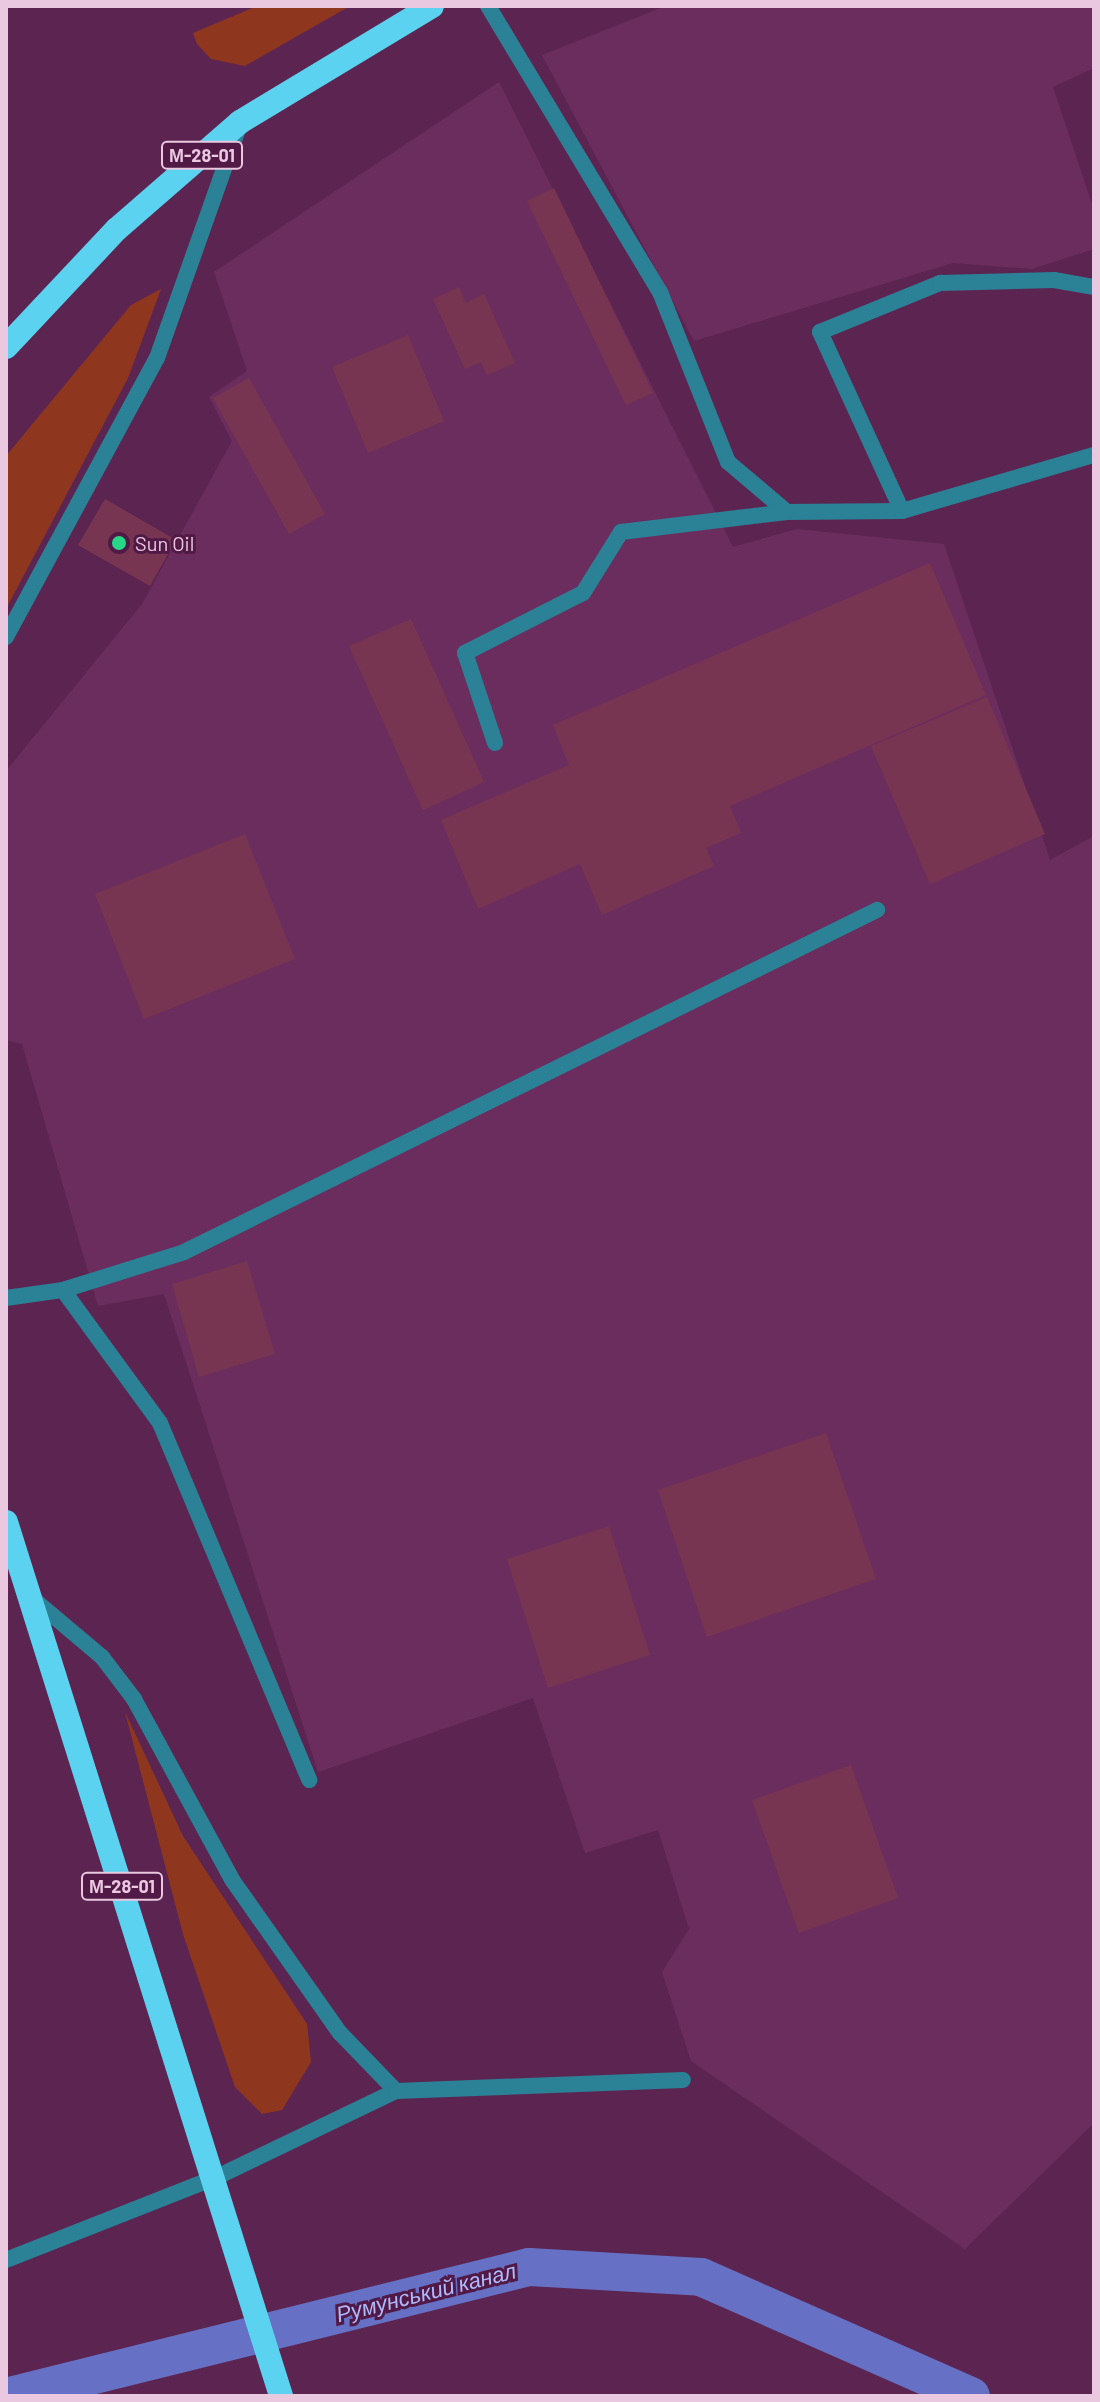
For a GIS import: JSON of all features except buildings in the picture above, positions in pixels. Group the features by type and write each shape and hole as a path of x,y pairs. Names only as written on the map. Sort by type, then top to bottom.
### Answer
{"highway":[{"name":"М-28-01","path":"6,347 117,229 240,122 432,6"},
{"name":"М-28-01","path":"6,1522 217,2177 281,2396"}],"lane":[{"path":"488,6 660,292 728,462 787,512"},
{"path":"6,637 157,358 240,122"},
{"path":"902,511 820,332 940,283 1054,280 1094,287"},
{"path":"495,743 465,653 583,593 621,532 787,512 902,511 1094,455"},
{"path":"6,1298 63,1290 184,1252 877,910"},
{"path":"63,1290 160,1423 309,1780"},
{"path":"27,1594 102,1657 134,1699 233,1881 340,2033 396,2091"},
{"path":"6,2260 217,2177 396,2091 683,2080"}],"shaded area":[{"path":"257,6 350,6 245,66 211,59 197,44 193,33"},
{"path":"666,6 1094,6 1094,68 1053,87 1094,210 1094,249 1032,269 953,263 694,341 542,55"},
{"path":"499,82 733,547 797,529 944,544 1050,860 1094,836 1094,2123 965,2249 691,2061 662,1972 689,1929 658,1830 585,1853 533,1698 318,1772 164,1294 98,1306 22,1044 6,1040 6,771 142,604 232,441 209,397 247,371 214,272"},
{"path":"161,289 128,378 6,609 6,456 131,305"},
{"path":"125,1712 183,1836 307,2024 311,2062 282,2110 262,2114 235,2087 183,1934"}],"waterway":[{"name":"Румунський канал","path":"10,2396 529,2267 701,2277 971,2396"}],"place":[{"name":"Sun Oil","path":"119,543"}]}
